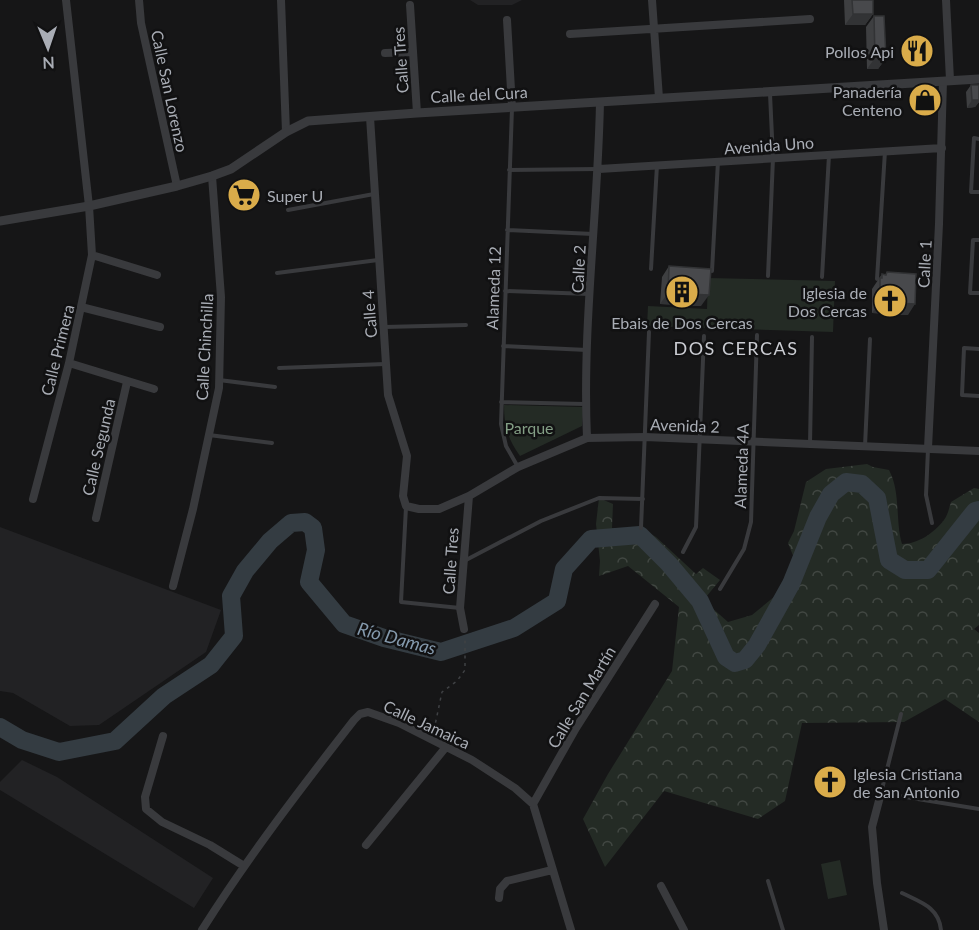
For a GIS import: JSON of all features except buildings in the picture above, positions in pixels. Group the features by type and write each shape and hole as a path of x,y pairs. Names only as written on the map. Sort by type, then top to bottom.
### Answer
{"street":[{"path":"66,0 89,206"},
{"name":"Calle San Lorenzo","path":"140,0 141,23 177,186"},
{"path":"281,0 286,132"},
{"path":"652,0 659,98"},
{"name":"Calle 1","path":"928,448 947,81 946,0"},
{"name":"Calle Tres","path":"410,5 417,113"},
{"path":"507,20 512,107"},
{"path":"570,34 810,20"},
{"path":"385,53 413,52"},
{"name":"Calle del Cura","path":"0,221 89,206 212,176 246,161 286,132 308,121 979,79"},
{"name":"Calle 2","path":"587,438 590,294 599,169 600,102"},
{"name":"Calle 4","path":"370,117 388,395 407,456 403,496 406,506"},
{"name":"Avenida Uno","path":"599,169 942,147"},
{"name":"Calle Chinchilla","path":"173,586 209,435 219,380 221,297 212,176"},
{"name":"Calle Primera","path":"33,499 69,363 92,255 89,206"},
{"path":"0,215 0,221"},
{"path":"92,255 157,275"},
{"path":"81,307 160,327"},
{"path":"69,363 154,389"},
{"name":"Calle Segunda","path":"96,518 127,382"},
{"name":"Avenida 2","path":"406,506 419,509 439,509 469,496 518,467 587,438 645,437 979,451"},
{"name":"Calle Tres","path":"464,629 460,608 469,496"},
{"name":"Calle San Martín","path":"533,804 576,728 655,604"},
{"name":"Calle Jamaica","path":"202,930 244,866 360,714 368,712 399,723 472,760 515,788 533,804"},
{"path":"163,736 145,797 146,809 162,822 210,845 244,866"},
{"path":"366,845 446,747"},
{"path":"881,794 872,827 877,883 885,930"},
{"path":"533,804 572,930"},
{"path":"499,898 500,890 507,881 552,870"},
{"path":"662,886 684,930"}],"lane":[{"path":"768,276 773,158 770,91"},
{"name":"Alameda 12","path":"512,107 501,424 506,447 518,467"},
{"path":"979,139 974,138 971,192 979,192"},
{"path":"877,279 885,151"},
{"path":"822,277 829,154"},
{"path":"712,271 718,161"},
{"path":"651,269 657,165"},
{"path":"509,170 599,169"},
{"path":"288,210 374,194"},
{"path":"507,230 593,234"},
{"path":"979,240 973,240 970,293 979,293"},
{"path":"277,273 378,260"},
{"path":"505,291 590,294"},
{"path":"383,327 466,325"},
{"path":"641,528 649,332"},
{"name":"Alameda 4A","path":"720,589 744,549 751,522 757,335"},
{"path":"682,552 696,527 704,336"},
{"path":"810,444 812,337"},
{"path":"865,446 870,339"},
{"path":"503,346 588,350"},
{"path":"979,349 964,348 962,395 979,396"},
{"path":"279,368 386,364"},
{"path":"219,380 275,387"},
{"path":"501,402 586,404"},
{"path":"209,435 273,443"},
{"path":"928,448 926,495 932,523"},
{"path":"464,561 541,521 592,500 599,498 643,499"},
{"path":"406,506 401,602 460,608"},
{"path":"901,714 881,794 979,809"},
{"path":"768,881 783,930"},
{"path":"902,893 932,909 940,921 941,930"}],"path":[{"path":"430,739 436,725 442,692 457,681 465,670 464,629"}],"shaded area":[{"path":"470,0 522,0 512,5 478,5"},
{"path":"0,527 221,610 206,652 99,725 70,726 13,693 0,691"},
{"path":"22,760 57,777 213,878 194,908 0,790 0,782"}],"green space":[{"path":"708,278 835,281 833,332 647,326 648,306 707,309"},
{"name":"Parque","path":"504,405 583,407 582,426 520,456 508,432"},
{"path":"867,464 889,470 893,479 902,544 920,540 931,533 945,518 951,502 974,488 979,489 979,625 974,629 979,633 979,722 945,699 904,722 802,723 785,801 758,819 664,791 605,867 583,819 672,671 679,607 628,566 599,576 600,561 596,524 599,498 613,504 612,528 641,528 656,537 696,574 703,568 720,580 706,597 711,607 728,622 752,615 780,592 794,558 788,543 794,531 806,482 826,469"},
{"path":"840,860 847,895 828,899 821,864"}],"waterway":[{"name":"Río Damas","path":"0,727 22,740 59,752 115,741 164,696 211,665 234,636 231,596 245,571 270,541 291,523 305,522 313,528 316,550 309,582 344,624 384,638 441,652 514,628 557,601 564,569 591,539 640,535 669,564 700,601 726,657 735,663 745,660 757,645 791,584 818,517 831,494 846,482 862,484 877,498 889,560 905,570 928,570 975,511 979,510"}],"place":[{"name":"Pollos Api","path":"917,51"},
{"name":"Panadería Centeno","path":"925,100"},
{"name":"Super U","path":"244,195"},
{"name":"Ebais de Dos Cercas","path":"682,292"},
{"name":"Iglesia de Dos Cercas","path":"890,301"},
{"name":"Iglesia Cristiana de San Antonio","path":"830,782"}],"district":[{"name":"DOS CERCAS","path":"736,348"}]}
